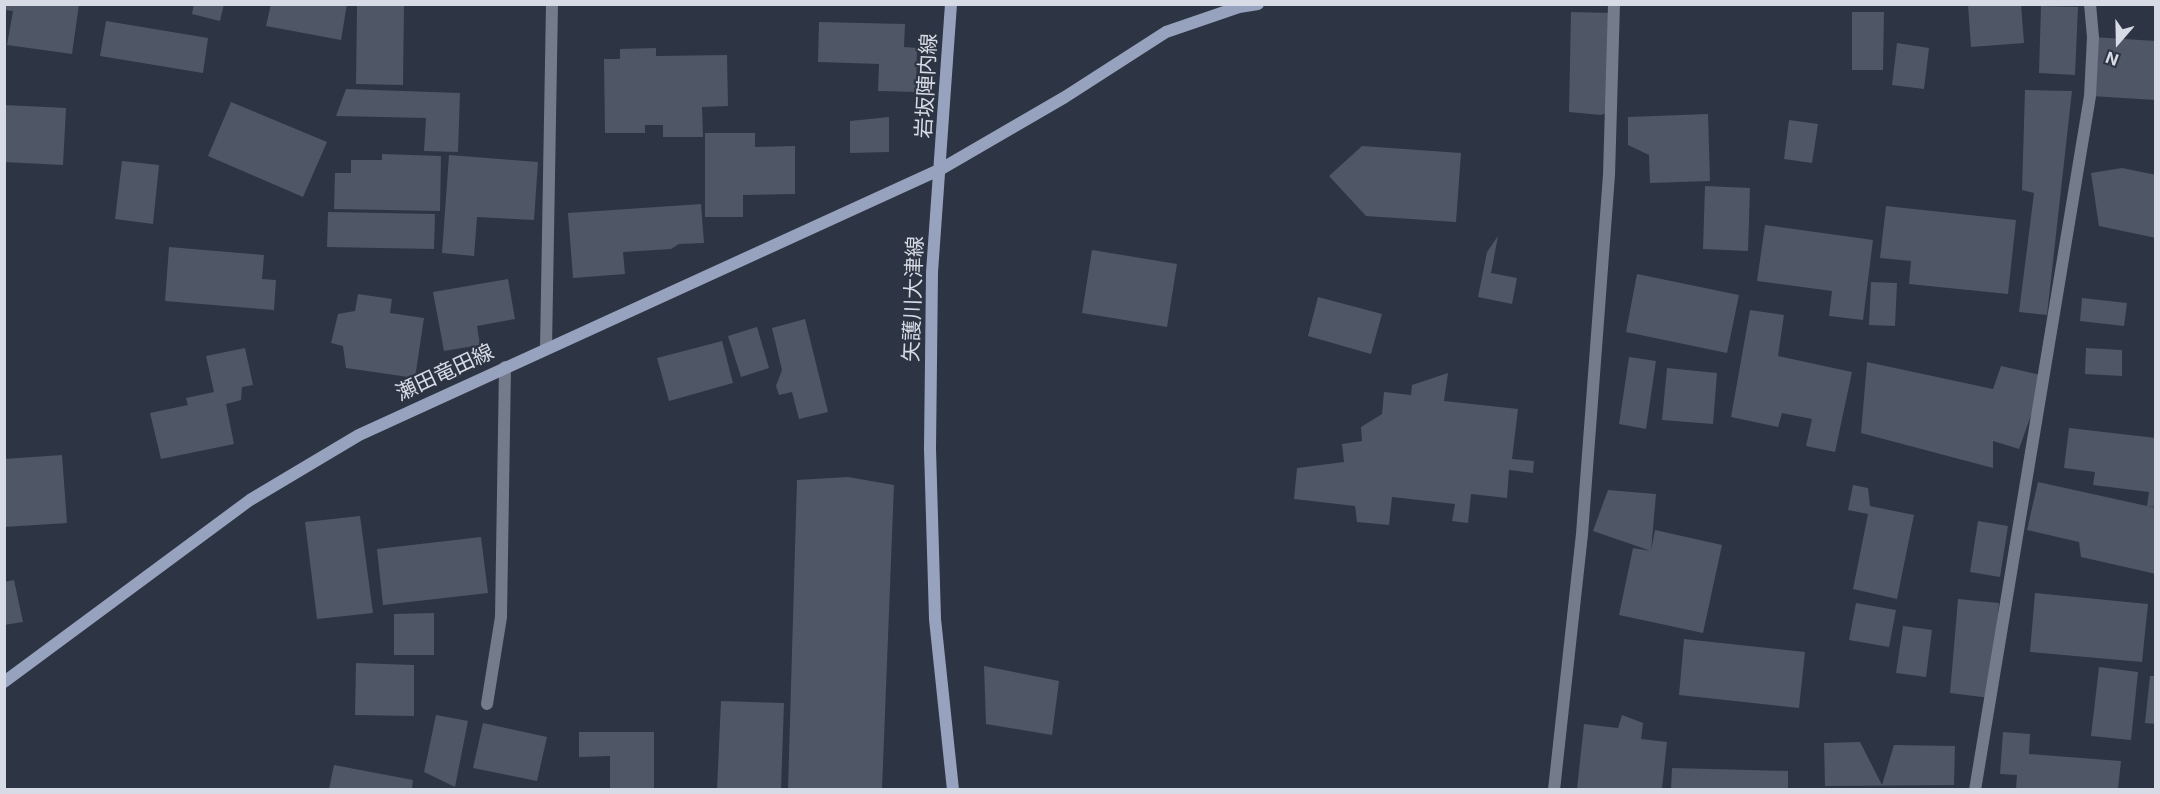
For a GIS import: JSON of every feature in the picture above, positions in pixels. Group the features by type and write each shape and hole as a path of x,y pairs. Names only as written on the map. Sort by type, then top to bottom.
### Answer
{"main road":[{"name":"岩坂陣内線","path":"941,169 951,4"},
{"path":"941,169 1065,97 1167,32 1239,7 1258,4"},
{"name":"瀬田竜田線","path":"4,682 250,500 359,435 941,169"},
{"name":"矢護川大津線","path":"941,169 932,272 930,450 935,619 953,789"}],"street":[{"path":"546,348 552,4"},
{"path":"1554,789 1582,534 1609,175 1614,4"},
{"path":"1975,789 2090,96 2093,37 2090,4"},
{"path":"487,704 501,617 505,367"}],"building":[{"path":"4,4 79,4 72,54 7,45 13,11 4,10"},
{"path":"194,4 224,4 220,21 192,14"},
{"path":"271,4 347,4 341,40 266,26"},
{"path":"1968,4 2021,4 2024,43 1971,47"},
{"path":"357,6 404,6 403,85 356,84"},
{"path":"2041,6 2078,7 2075,75 2039,73"},
{"path":"1571,12 1614,13 1611,111 1601,115 1569,112"},
{"path":"1852,12 1884,12 1883,70 1852,70"},
{"path":"106,21 208,38 203,73 100,56"},
{"path":"819,22 905,24 904,47 917,48 916,92 878,91 879,64 818,62"},
{"path":"2093,37 2156,41 2156,100 2090,96"},
{"path":"1897,43 1929,48 1924,89 1892,85"},
{"path":"656,48 656,56 727,55 728,106 702,107 703,137 663,137 663,125 645,125 645,133 605,133 604,59 620,59 620,49"},
{"path":"346,89 460,93 458,152 424,151 426,118 336,116"},
{"path":"2025,90 2072,91 2047,315 2019,312 2034,193 2022,190"},
{"path":"231,102 327,142 303,197 208,156"},
{"path":"4,105 66,108 63,165 4,162"},
{"path":"1708,114 1710,181 1650,183 1649,155 1628,145 1628,117"},
{"path":"889,117 889,152 850,153 850,121"},
{"path":"1789,120 1818,124 1812,163 1784,159"},
{"path":"705,133 755,133 755,147 795,146 795,194 743,195 743,217 705,217"},
{"path":"1362,146 1461,153 1456,222 1366,216 1329,176"},
{"path":"382,154 441,156 440,211 334,209 335,173 351,173 351,160 382,160"},
{"path":"449,155 538,162 534,220 477,217 474,256 442,253"},
{"path":"122,161 159,165 153,224 115,219"},
{"path":"2122,168 2156,175 2156,238 2099,226 2091,173"},
{"path":"1705,186 1750,188 1748,251 1703,249"},
{"path":"701,204 704,243 679,244 671,249 623,252 625,274 573,278 568,213"},
{"path":"1886,206 2016,220 2008,294 1909,284 1911,261 1880,258"},
{"path":"328,212 435,214 434,249 327,247"},
{"path":"1765,225 1873,240 1863,320 1829,316 1832,291 1757,281"},
{"path":"1498,236 1491,273 1517,278 1512,304 1478,297 1487,252"},
{"path":"169,247 264,255 262,279 276,280 274,310 165,301"},
{"path":"1092,250 1177,264 1167,327 1082,313"},
{"path":"1637,274 1739,295 1727,353 1626,332"},
{"path":"508,279 515,319 477,326 480,345 444,351 433,292"},
{"path":"1871,282 1897,283 1895,326 1869,325"},
{"path":"358,294 392,299 390,313 424,318 415,378 346,368 343,346 331,343 338,314 355,311"},
{"path":"1318,297 1382,314 1371,354 1308,336"},
{"path":"2082,298 2127,303 2124,326 2080,321"},
{"path":"1750,310 1784,315 1778,356 1852,372 1835,452 1806,446 1812,419 1782,413 1778,427 1731,417"},
{"path":"805,319 828,412 799,419 792,392 779,395 776,386 782,370 772,328"},
{"path":"757,327 769,368 741,377 728,336"},
{"path":"722,341 733,383 669,401 657,358"},
{"path":"245,348 253,385 242,387 241,400 226,404 234,444 161,459 150,413 188,405 186,398 214,392 206,356"},
{"path":"2086,348 2122,350 2122,376 2085,374"},
{"path":"1629,357 1656,361 1646,429 1619,424"},
{"path":"1867,362 1993,389 2001,366 2045,376 2019,449 1993,441 1993,468 1861,433"},
{"path":"1667,368 1717,373 1713,424 1662,420"},
{"path":"1448,373 1444,401 1518,409 1512,459 1534,461 1533,473 1509,470 1507,498 1471,494 1468,523 1452,521 1455,504 1392,497 1389,525 1357,522 1355,506 1294,499 1297,468 1344,462 1342,444 1362,441 1361,427 1382,414 1384,392 1411,395 1412,385"},
{"path":"2069,428 2156,438 2156,507 2147,506 2149,492 2093,485 2095,472 2064,468"},
{"path":"62,455 67,523 4,527 4,459"},
{"path":"848,477 894,485 882,789 788,789 797,480"},
{"path":"2038,482 2156,508 2156,574 2081,557 2079,542 2027,530"},
{"path":"1853,485 1868,488 1870,506 1914,515 1897,599 1853,589 1868,514 1848,510"},
{"path":"1608,490 1656,494 1651,551 1593,531"},
{"path":"360,516 373,613 317,619 305,522"},
{"path":"1978,521 2008,526 2000,577 1970,572"},
{"path":"1655,530 1722,545 1703,633 1619,615 1633,548 1651,551"},
{"path":"481,537 488,593 383,605 377,549"},
{"path":"14,580 23,622 4,625 4,582"},
{"path":"2035,593 2148,604 2142,662 2030,652"},
{"path":"1958,599 1999,603 1990,698 1950,693"},
{"path":"1856,603 1896,610 1889,647 1849,640"},
{"path":"434,613 434,655 394,655 394,614"},
{"path":"1903,626 1932,630 1926,677 1896,673"},
{"path":"1684,639 1805,652 1799,708 1679,695"},
{"path":"356,663 414,665 414,716 355,715"},
{"path":"984,666 1059,681 1052,735 986,724"},
{"path":"2099,667 2138,672 2131,740 2091,736"},
{"path":"2150,676 2156,676 2156,724 2145,723"},
{"path":"721,701 784,703 781,789 717,789"},
{"path":"436,715 468,721 455,787 424,772"},
{"path":"1622,715 1643,723 1641,739 1667,742 1662,789 1577,789 1584,724 1618,728"},
{"path":"483,723 547,737 537,781 473,768"},
{"path":"579,732 654,732 654,789 610,789 610,756 579,757"},
{"path":"2003,732 2030,734 2029,754 2121,761 2118,789 2016,789 2017,775 2000,774"},
{"path":"1860,742 1882,785 1894,745 1955,746 1954,785 1825,786 1824,743"},
{"path":"334,765 413,780 412,789 329,789"},
{"path":"1672,768 1788,771 1788,789 1671,789"}]}
